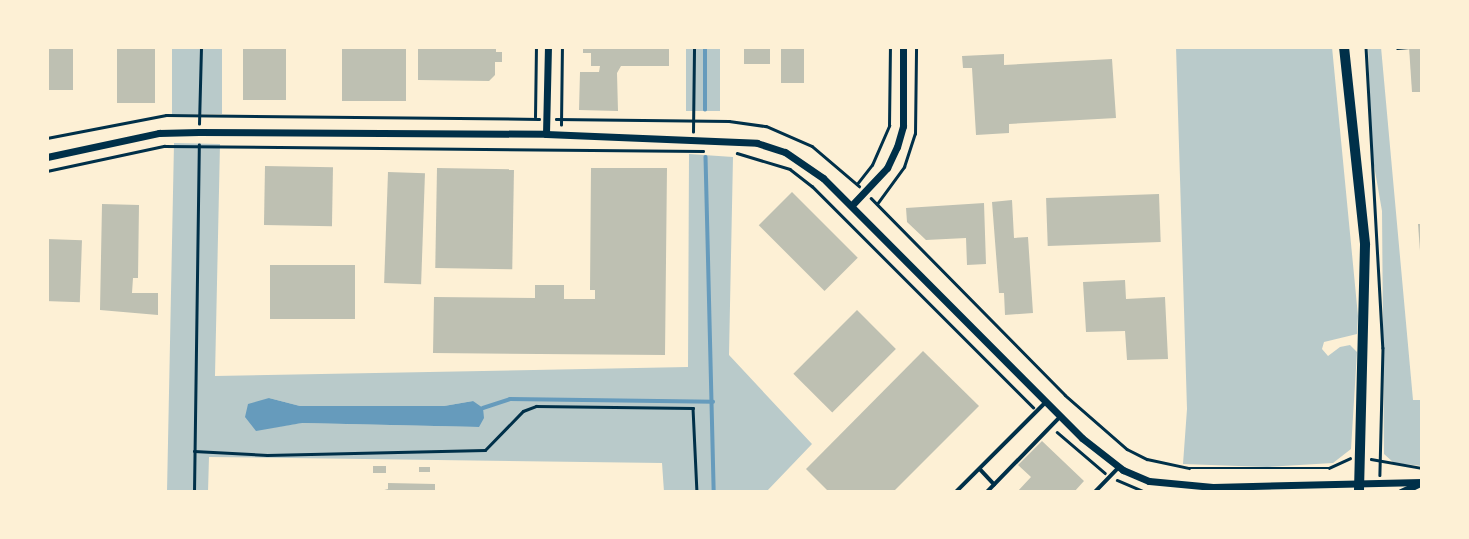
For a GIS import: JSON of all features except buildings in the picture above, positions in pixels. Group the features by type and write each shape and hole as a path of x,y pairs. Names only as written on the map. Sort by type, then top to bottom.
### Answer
{"main road":[{"path":"1345,47 1365,246 1359,488"}],"street":[{"path":"546,134 548,47"},
{"path":"852,205 887,168 903,126 903,47"},
{"path":"47,158 146,135 200,132 561,134 757,143 785,152 852,205 1061,416 1119,466 1149,481 1176,489 1359,488 1422,482"},
{"path":"1401,492 1422,482"}],"lane":[{"path":"956,492 1047,401"},
{"path":"987,492 1061,416"},
{"path":"1095,492 1119,466"},
{"path":"980,469 994,484"}],"path":[{"path":"194,492 201,47"},
{"path":"534,149 536,47"},
{"path":"560,150 562,47"},
{"path":"693,138 694,47"},
{"path":"857,184 877,155 889,126 890,47"},
{"path":"1366,47 1380,247 1383,461"},
{"path":"1397,48 1409,47"},
{"path":"47,138 144,118 199,115 729,121 788,133 812,146 857,184 1065,395 1127,449 1147,459 1189,468 1329,468 1346,458 1422,468"},
{"path":"47,171 130,151 199,146 713,151"},
{"path":"725,152 766,159 812,186 1037,411"},
{"path":"194,452 267,455 485,450 523,411 536,406 693,408 697,492"},
{"path":"1051,425 1073,449 1110,476 1145,492"}],"shaded area":[{"path":"172,47 222,47 222,114 172,114"},
{"path":"686,47 720,47 720,111 686,111"},
{"path":"1176,47 1332,47 1358,316 1357,334 1324,342 1322,349 1328,356 1340,347 1350,345 1357,352 1351,449 1333,463 1267,467 1183,464 1187,409"},
{"path":"1368,47 1381,47 1413,400 1422,400 1422,466 1394,463 1384,454 1382,211 1372,154"},
{"path":"174,143 220,144 215,376 688,367 689,154 733,157 729,355 812,444 766,492 664,492 662,463 209,457 208,492 167,492","holes":["269,398 300,406 444,406 473,401 479,427 301,423 256,430"]}],"water":[{"path":"269,398 300,406 444,406 473,401 483,408 484,418 479,427 302,423 256,431 245,417 248,404"}],"waterway":[{"path":"705,47 705,110"},
{"path":"706,157 714,492"},
{"path":"483,408 510,399 713,402"}]}
